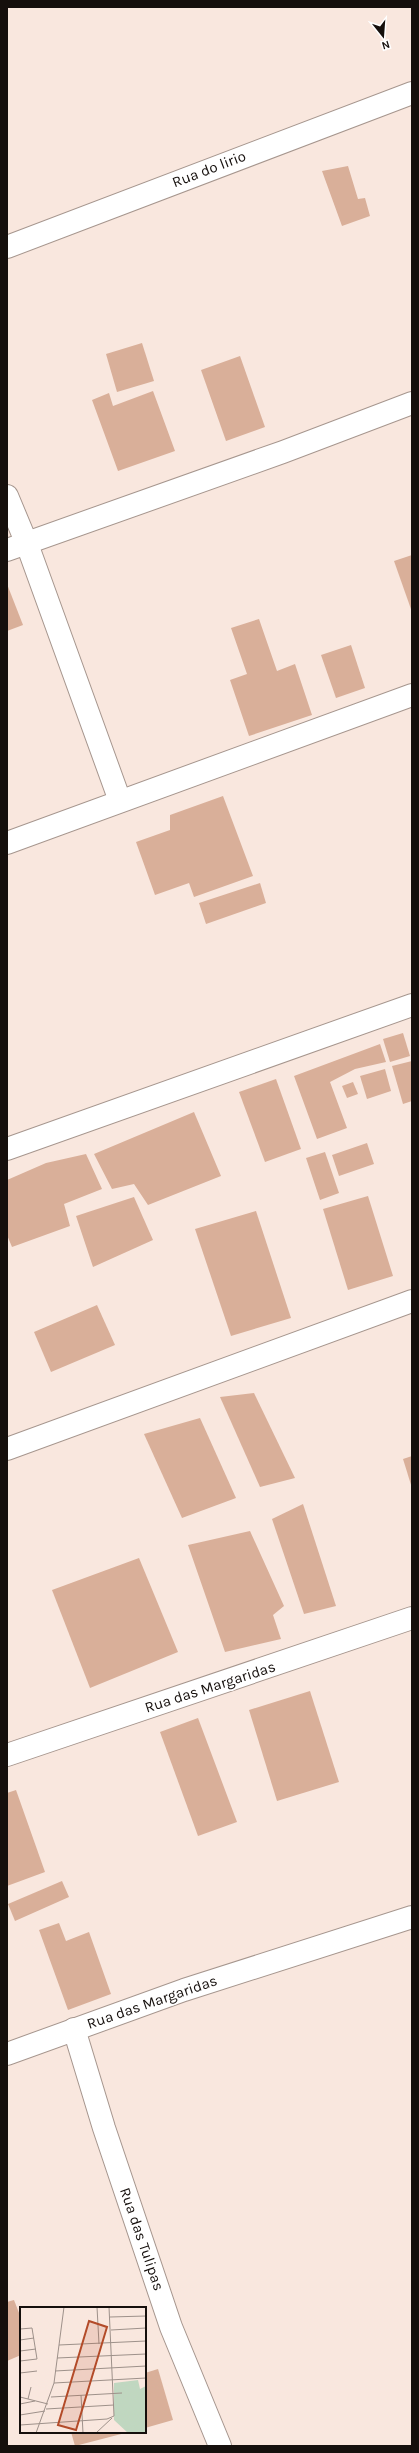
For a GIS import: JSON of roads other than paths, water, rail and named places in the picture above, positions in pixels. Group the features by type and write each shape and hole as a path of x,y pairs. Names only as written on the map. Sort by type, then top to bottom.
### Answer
{"street":[{"name":"Rua do lirio","path":"7,247 412,93"},
{"path":"17,547 412,403"},
{"path":"7,496 17,547 120,802"},
{"path":"7,843 412,695"},
{"path":"7,1149 412,1005"},
{"path":"7,1449 412,1301"},
{"name":"Rua das Margaridas","path":"7,1755 412,1618"},
{"name":"Rua das Margaridas","path":"7,2054 74,2029 282,1957 412,1917"},
{"name":"Rua das Tulipas","path":"74,2029 104,2128 171,2327 220,2446"}]}
